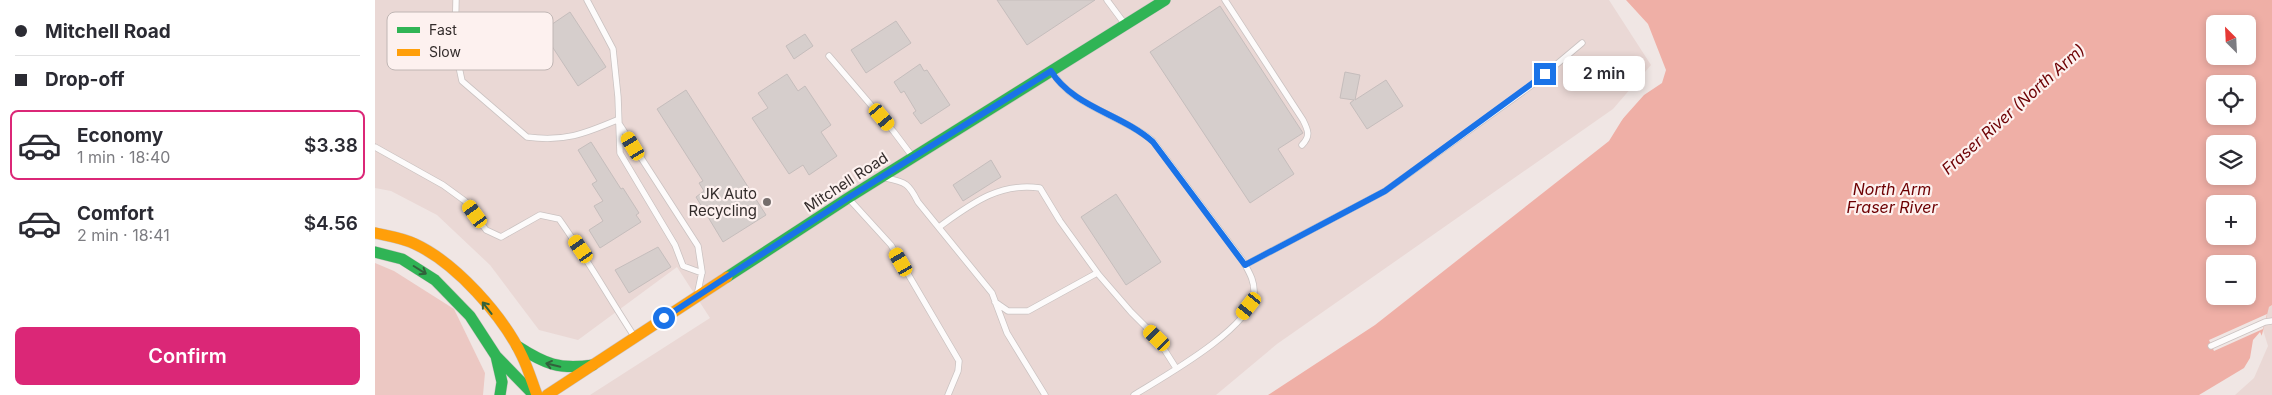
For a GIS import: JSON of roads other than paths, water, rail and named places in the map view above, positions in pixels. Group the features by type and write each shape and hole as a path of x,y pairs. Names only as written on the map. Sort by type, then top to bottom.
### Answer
{"main road":[{"name":"Mitchell Road","path":"547,395 848,198 1165,0"},
{"path":"375,232 418,246 437,258 462,280 483,302 517,346 536,395"},
{"path":"375,252 402,258 435,280 470,316 496,356 536,395"},
{"path":"517,346 544,363 569,369 593,365"},
{"path":"496,356 501,382 500,395"}],"lane":[{"path":"587,0 613,49 618,97 617,120 620,153 675,245 683,266 702,273"},
{"path":"1107,0 1125,25"},
{"path":"1225,0 1303,120 1308,131 1308,139 1302,145"},
{"path":"1245,265 1385,191 1532,85 1582,43"},
{"path":"829,56 876,110 913,157"},
{"path":"460,70 462,81 527,137 540,139 572,138 617,120"},
{"path":"1051,71 1069,92 1141,130 1153,142 1245,265 1254,285 1254,296 1249,306 1225,333 1203,351 1134,395"},
{"path":"617,120 698,246 702,273 699,290 693,299"},
{"path":"375,147 443,184 465,201 486,230 501,237 540,215 559,219 591,264 604,289 635,337"},
{"path":"881,177 905,182 913,191 918,202 992,293 1007,334 1045,395"},
{"path":"939,227 974,202 998,191 1024,186 1040,188 1060,221 1097,273 1157,338 1176,368"},
{"path":"848,198 891,245 959,361 958,371 948,395"},
{"path":"995,302 1008,311 1028,311 1097,273"},
{"path":"2211,346 2265,322 2272,321"}],"water":[{"name":"North Arm Fraser River","path":"1621,0 2272,0 2272,305 2269,307 2257,354 2246,371 2211,395 1268,395 1375,325 1609,141 1640,91 1657,74 1659,63 1638,22"}],"place":[{"name":"JK Auto Recycling","path":"767,202"}],"water label":[{"name":"Fraser River (North Arm)","path":"2013,109"}]}
